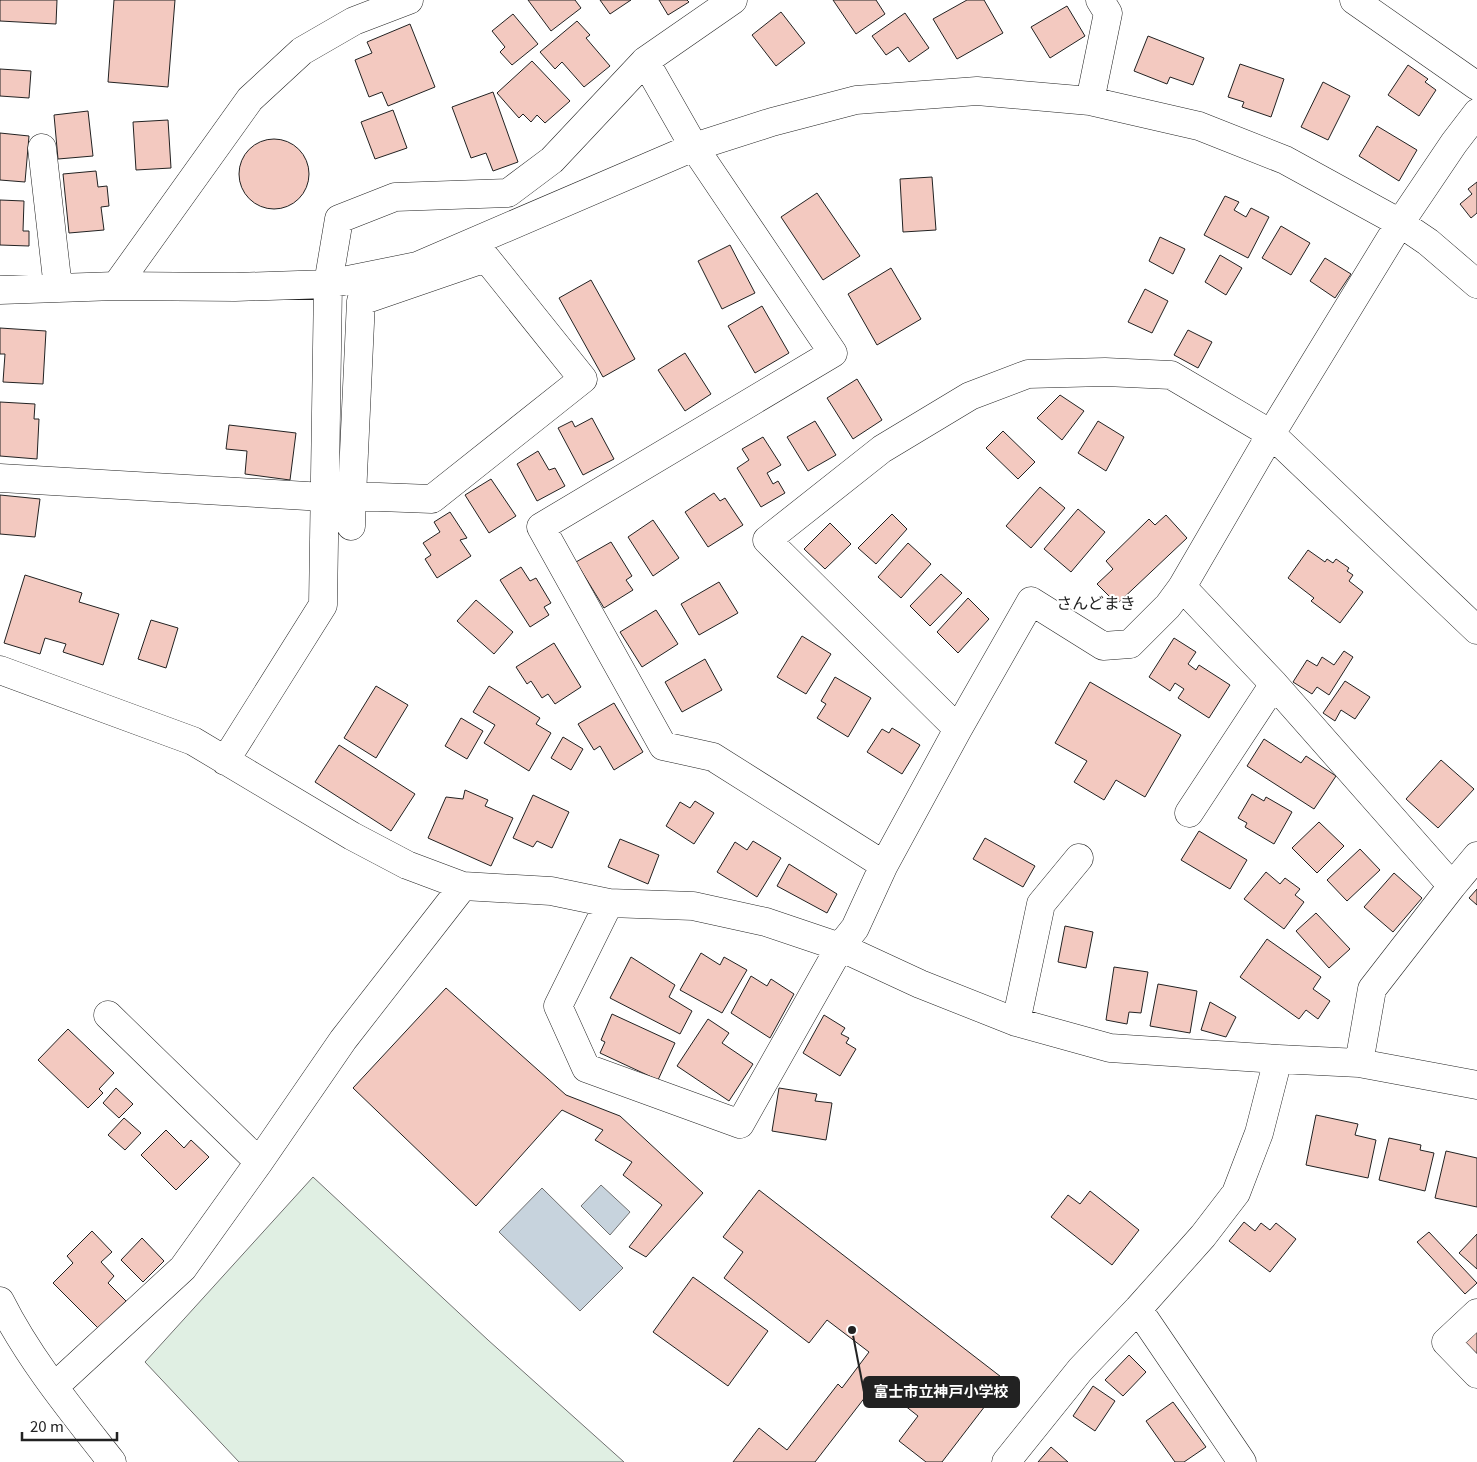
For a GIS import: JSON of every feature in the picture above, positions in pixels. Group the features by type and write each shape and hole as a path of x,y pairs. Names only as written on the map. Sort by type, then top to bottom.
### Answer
{"street":[{"path":"116,286 250,99 302,51 354,20 410,0"},
{"path":"225,761 323,605 328,284 339,219 395,197 508,193 552,160 645,61 733,0"},
{"path":"1090,101 1108,13 1100,0"},
{"path":"1354,0 1477,86"},
{"path":"645,61 694,147 833,353 541,527 663,746 713,757 884,865"},
{"path":"0,290 116,286 235,287 328,284 417,266 694,147 772,122 856,100 977,91 1090,101 1200,126 1285,160 1400,223 1428,242 1477,284"},
{"path":"609,903 558,1006 586,1068 740,1124 840,947 855,928 884,865 958,729 1031,601 1103,646 1130,644 1168,606 1182,587 1271,434 1400,223 1454,143 1477,113"},
{"path":"42,148 58,288"},
{"path":"0,478 324,497 352,496 432,499 582,379 486,258 360,301 352,496 351,526"},
{"path":"958,729 767,540 882,449 970,396 1028,374 1105,372 1171,375 1271,434 1477,630"},
{"path":"1182,587 1274,684 1452,886"},
{"path":"0,670 193,741 352,836 407,865 463,886 551,891 609,903 693,906 766,922 840,947 920,984 1016,1022 1110,1048 1359,1063 1477,1085"},
{"path":"1189,813 1274,684"},
{"path":"1359,1063 1372,989 1477,856"},
{"path":"1016,1022 1041,904 1079,858"},
{"path":"54,1387 183,1268 343,1040 463,886"},
{"path":"108,1014 259,1162"},
{"path":"1006,1462 1080,1370 1203,1236 1236,1193 1259,1133 1278,1059"},
{"path":"0,1301 9,1319 54,1387 112,1462"},
{"path":"1138,1309 1236,1460"},
{"path":"1477,1313 1446,1342 1477,1374"}],"green space":[{"path":"313,1177 488,1340 624,1462 239,1462 145,1362"}],"shaded area":[{"path":"601,1185 630,1212 610,1235 581,1206"},
{"path":"542,1188 623,1268 580,1311 499,1232"}],"building":[{"path":"0,0 57,0 56,24 0,21"},
{"path":"114,0 175,0 168,87 108,82"},
{"path":"528,0 575,0 581,8 551,31"},
{"path":"600,0 631,0 610,14"},
{"path":"659,0 687,0 689,2 668,15"},
{"path":"833,0 876,0 885,14 856,34"},
{"path":"967,0 984,0 1003,33 957,59 933,19"},
{"path":"1067,6 1085,36 1050,58 1031,27"},
{"path":"781,12 805,43 776,66 752,35"},
{"path":"905,13 929,48 909,62 898,47 886,55 872,36"},
{"path":"513,14 538,44 512,65 500,52 505,47 492,31"},
{"path":"577,21 590,35 586,38 610,66 584,87 562,62 555,69 540,52"},
{"path":"410,24 435,87 388,106 382,92 369,97 355,60 372,53 367,42"},
{"path":"1148,36 1204,58 1193,85 1170,77 1167,84 1134,71"},
{"path":"532,61 570,101 545,123 537,115 531,122 523,114 519,118 497,93"},
{"path":"1240,64 1284,79 1271,117 1242,107 1244,102 1228,97"},
{"path":"1408,65 1428,79 1425,82 1436,90 1419,116 1388,95"},
{"path":"0,69 31,71 29,98 0,96"},
{"path":"1323,82 1350,96 1328,140 1301,127"},
{"path":"493,92 518,162 493,171 486,153 471,158 452,107"},
{"path":"393,110 407,148 375,159 361,122"},
{"path":"88,111 93,156 58,159 54,115"},
{"path":"168,120 171,168 136,170 133,122"},
{"path":"1377,126 1417,150 1399,181 1359,156"},
{"path":"0,133 29,136 25,182 0,180"},
{"path":"267,139 281,139 294,145 303,154 309,167 307,187 299,199 281,209 267,209 254,203 245,194 239,181 239,167 245,154 254,145"},
{"path":"96,171 98,187 107,186 109,206 101,207 104,230 69,233 63,174"},
{"path":"932,177 936,230 903,232 900,179"},
{"path":"1477,182 1477,213 1471,218 1460,204 1472,194 1468,189"},
{"path":"817,193 860,256 823,280 781,217"},
{"path":"1225,196 1239,202 1234,210 1246,217 1251,208 1269,217 1248,258 1204,235"},
{"path":"0,200 24,201 23,231 29,231 29,246 0,245"},
{"path":"1281,226 1310,243 1291,275 1262,258"},
{"path":"1160,237 1185,249 1173,274 1149,261"},
{"path":"730,245 755,293 722,309 698,261"},
{"path":"1220,255 1242,268 1226,295 1205,282"},
{"path":"1325,258 1351,274 1335,298 1310,281"},
{"path":"891,268 921,319 877,345 848,294"},
{"path":"591,280 635,359 603,377 559,298"},
{"path":"1145,289 1168,301 1152,333 1128,322"},
{"path":"762,306 789,353 755,373 728,326"},
{"path":"0,328 46,331 43,384 3,382 5,354 0,354"},
{"path":"1188,330 1212,342 1198,368 1174,355"},
{"path":"685,353 711,394 685,411 658,370"},
{"path":"857,379 882,420 853,439 827,398"},
{"path":"1060,395 1084,411 1062,440 1037,418"},
{"path":"0,402 35,404 34,419 39,419 37,459 0,456"},
{"path":"592,418 614,459 583,475 558,428 572,421 575,427"},
{"path":"815,421 836,455 808,471 787,437"},
{"path":"1098,421 1124,437 1106,471 1078,453"},
{"path":"229,425 296,433 290,480 245,474 247,451 226,449"},
{"path":"1003,431 1035,462 1018,479 986,448"},
{"path":"763,437 781,465 767,473 773,484 778,481 785,493 761,507 737,468 749,460 742,449"},
{"path":"538,451 549,470 555,468 565,486 537,501 517,464"},
{"path":"491,479 516,516 489,533 465,495"},
{"path":"1040,487 1065,508 1031,548 1006,526"},
{"path":"714,493 720,501 725,498 743,525 708,547 685,512"},
{"path":"0,495 40,499 35,537 0,534"},
{"path":"1078,509 1105,532 1071,572 1044,549"},
{"path":"450,512 467,538 460,540 471,556 437,578 425,559 431,555 423,543 440,532 434,522"},
{"path":"892,514 907,529 876,564 858,548"},
{"path":"1166,515 1187,538 1117,604 1097,584 1113,569 1106,561 1149,519 1155,525"},
{"path":"653,520 679,558 653,576 628,537"},
{"path":"830,523 851,544 825,569 804,549"},
{"path":"611,542 632,576 626,580 633,590 604,608 576,562"},
{"path":"908,543 931,564 901,598 878,577"},
{"path":"1308,550 1325,562 1327,559 1333,563 1336,559 1349,568 1347,571 1353,575 1349,581 1363,592 1340,623 1311,601 1314,598 1288,578"},
{"path":"521,567 530,581 536,578 551,603 544,607 549,615 530,627 500,580"},
{"path":"941,574 962,593 930,626 910,606"},
{"path":"25,575 82,593 79,602 119,614 103,665 63,652 66,644 45,638 40,654 4,643"},
{"path":"719,582 738,613 699,635 681,604"},
{"path":"968,598 989,619 958,653 937,632"},
{"path":"476,600 513,632 494,654 457,621"},
{"path":"656,610 678,644 642,667 620,632"},
{"path":"151,620 178,628 166,668 138,659"},
{"path":"802,636 831,654 806,694 777,677"},
{"path":"1174,638 1196,652 1188,664 1196,670 1199,665 1230,685 1209,718 1178,698 1184,689 1175,683 1170,691 1149,677"},
{"path":"554,643 581,687 555,704 548,694 542,698 531,681 527,684 516,667"},
{"path":"1344,651 1353,657 1329,695 1317,687 1312,694 1293,682 1307,660 1317,666 1322,657 1334,665"},
{"path":"705,659 722,690 682,712 665,682"},
{"path":"835,677 871,698 848,737 817,718 826,704 821,701"},
{"path":"1345,681 1370,697 1355,719 1341,710 1335,721 1323,713"},
{"path":"1090,682 1181,735 1145,797 1116,780 1104,800 1074,782 1087,761 1055,743"},
{"path":"376,686 408,705 376,758 344,738"},
{"path":"489,686 540,718 536,724 551,733 529,771 484,743 495,725 473,712"},
{"path":"614,703 643,752 614,770 600,746 594,750 578,724"},
{"path":"461,718 483,731 467,759 445,746"},
{"path":"892,728 920,745 902,774 867,752 882,729 889,733"},
{"path":"563,737 583,749 571,770 551,758"},
{"path":"1264,739 1301,763 1306,756 1336,776 1314,809 1247,766"},
{"path":"339,745 415,794 391,831 315,782"},
{"path":"1441,760 1474,789 1438,828 1406,799"},
{"path":"465,790 488,800 485,806 513,818 491,866 428,838 446,797 463,799"},
{"path":"1252,794 1264,801 1266,797 1292,812 1274,844 1245,827 1247,823 1238,818"},
{"path":"533,795 569,812 552,848 537,841 533,847 513,838"},
{"path":"695,801 714,813 694,844 666,826 680,802 690,808"},
{"path":"1319,822 1344,846 1317,873 1292,848"},
{"path":"1199,831 1247,860 1230,889 1181,860"},
{"path":"985,838 1035,866 1023,887 973,859"},
{"path":"620,839 659,855 648,884 608,867"},
{"path":"753,841 781,858 757,897 717,872 735,842 747,850"},
{"path":"1360,849 1380,870 1347,901 1327,880"},
{"path":"789,864 837,894 827,913 777,886"},
{"path":"1266,872 1280,884 1285,878 1300,889 1295,895 1304,902 1284,929 1244,899"},
{"path":"1394,873 1422,898 1393,932 1364,907"},
{"path":"1477,889 1477,905 1469,898"},
{"path":"1316,913 1350,949 1329,968 1296,931"},
{"path":"1065,926 1093,932 1086,968 1058,962"},
{"path":"1267,939 1321,977 1313,989 1330,1001 1318,1019 1306,1010 1299,1019 1240,977"},
{"path":"701,953 720,965 724,957 747,970 722,1013 680,990"},
{"path":"631,957 675,985 669,997 692,1011 680,1034 610,998"},
{"path":"1114,967 1148,972 1141,1013 1129,1012 1127,1024 1106,1020"},
{"path":"751,976 767,986 771,979 794,994 770,1038 731,1013"},
{"path":"1158,984 1197,991 1190,1033 1150,1026"},
{"path":"446,988 566,1095 620,1116 703,1193 646,1257 629,1247 662,1205 623,1175 632,1162 595,1140 603,1130 562,1110 476,1206 353,1088"},
{"path":"1210,1002 1236,1017 1226,1037 1201,1030"},
{"path":"612,1014 675,1043 658,1080 600,1053 605,1042 601,1040"},
{"path":"824,1015 845,1028 841,1034 849,1038 846,1043 856,1049 840,1076 803,1053"},
{"path":"708,1019 729,1033 722,1043 753,1064 729,1101 677,1066"},
{"path":"68,1029 114,1073 99,1089 103,1093 88,1108 38,1060"},
{"path":"116,1088 133,1104 119,1118 103,1103"},
{"path":"779,1088 817,1094 815,1101 832,1103 826,1140 772,1131"},
{"path":"1316,1115 1358,1124 1355,1135 1376,1140 1368,1178 1306,1165"},
{"path":"124,1118 141,1133 125,1150 108,1135"},
{"path":"166,1130 184,1148 191,1140 209,1157 176,1190 141,1155"},
{"path":"1389,1138 1421,1145 1420,1150 1434,1153 1425,1191 1379,1180"},
{"path":"1446,1151 1477,1158 1477,1207 1435,1198"},
{"path":"759,1190 1005,1380 942,1462 926,1462 899,1441 918,1416 876,1383 815,1462 733,1462 759,1428 787,1450 838,1384 842,1388 869,1352 827,1320 809,1343 724,1278 743,1252 723,1237"},
{"path":"1090,1191 1139,1230 1112,1265 1051,1217 1068,1195 1080,1204"},
{"path":"1244,1222 1255,1231 1261,1223 1270,1230 1276,1223 1296,1239 1270,1272 1229,1241"},
{"path":"92,1231 112,1252 101,1262 114,1276 108,1283 126,1301 98,1328 53,1283 73,1263 67,1256"},
{"path":"1429,1232 1477,1283 1465,1294 1417,1242"},
{"path":"1477,1234 1477,1269 1459,1253"},
{"path":"142,1238 164,1261 143,1282 121,1260"},
{"path":"693,1277 768,1331 728,1386 653,1332"},
{"path":"1477,1324 1477,1367 1451,1345"},
{"path":"1129,1355 1146,1372 1123,1396 1105,1380"},
{"path":"1093,1386 1115,1401 1095,1431 1073,1416"},
{"path":"1173,1402 1206,1447 1184,1462 1175,1462 1146,1421"},
{"path":"1051,1447 1068,1462 1038,1462"}],"place":[{"name":"富士市立神戸小学校","path":"852,1330"}],"district":[{"name":"さんどまき","path":"1096,603"}]}
